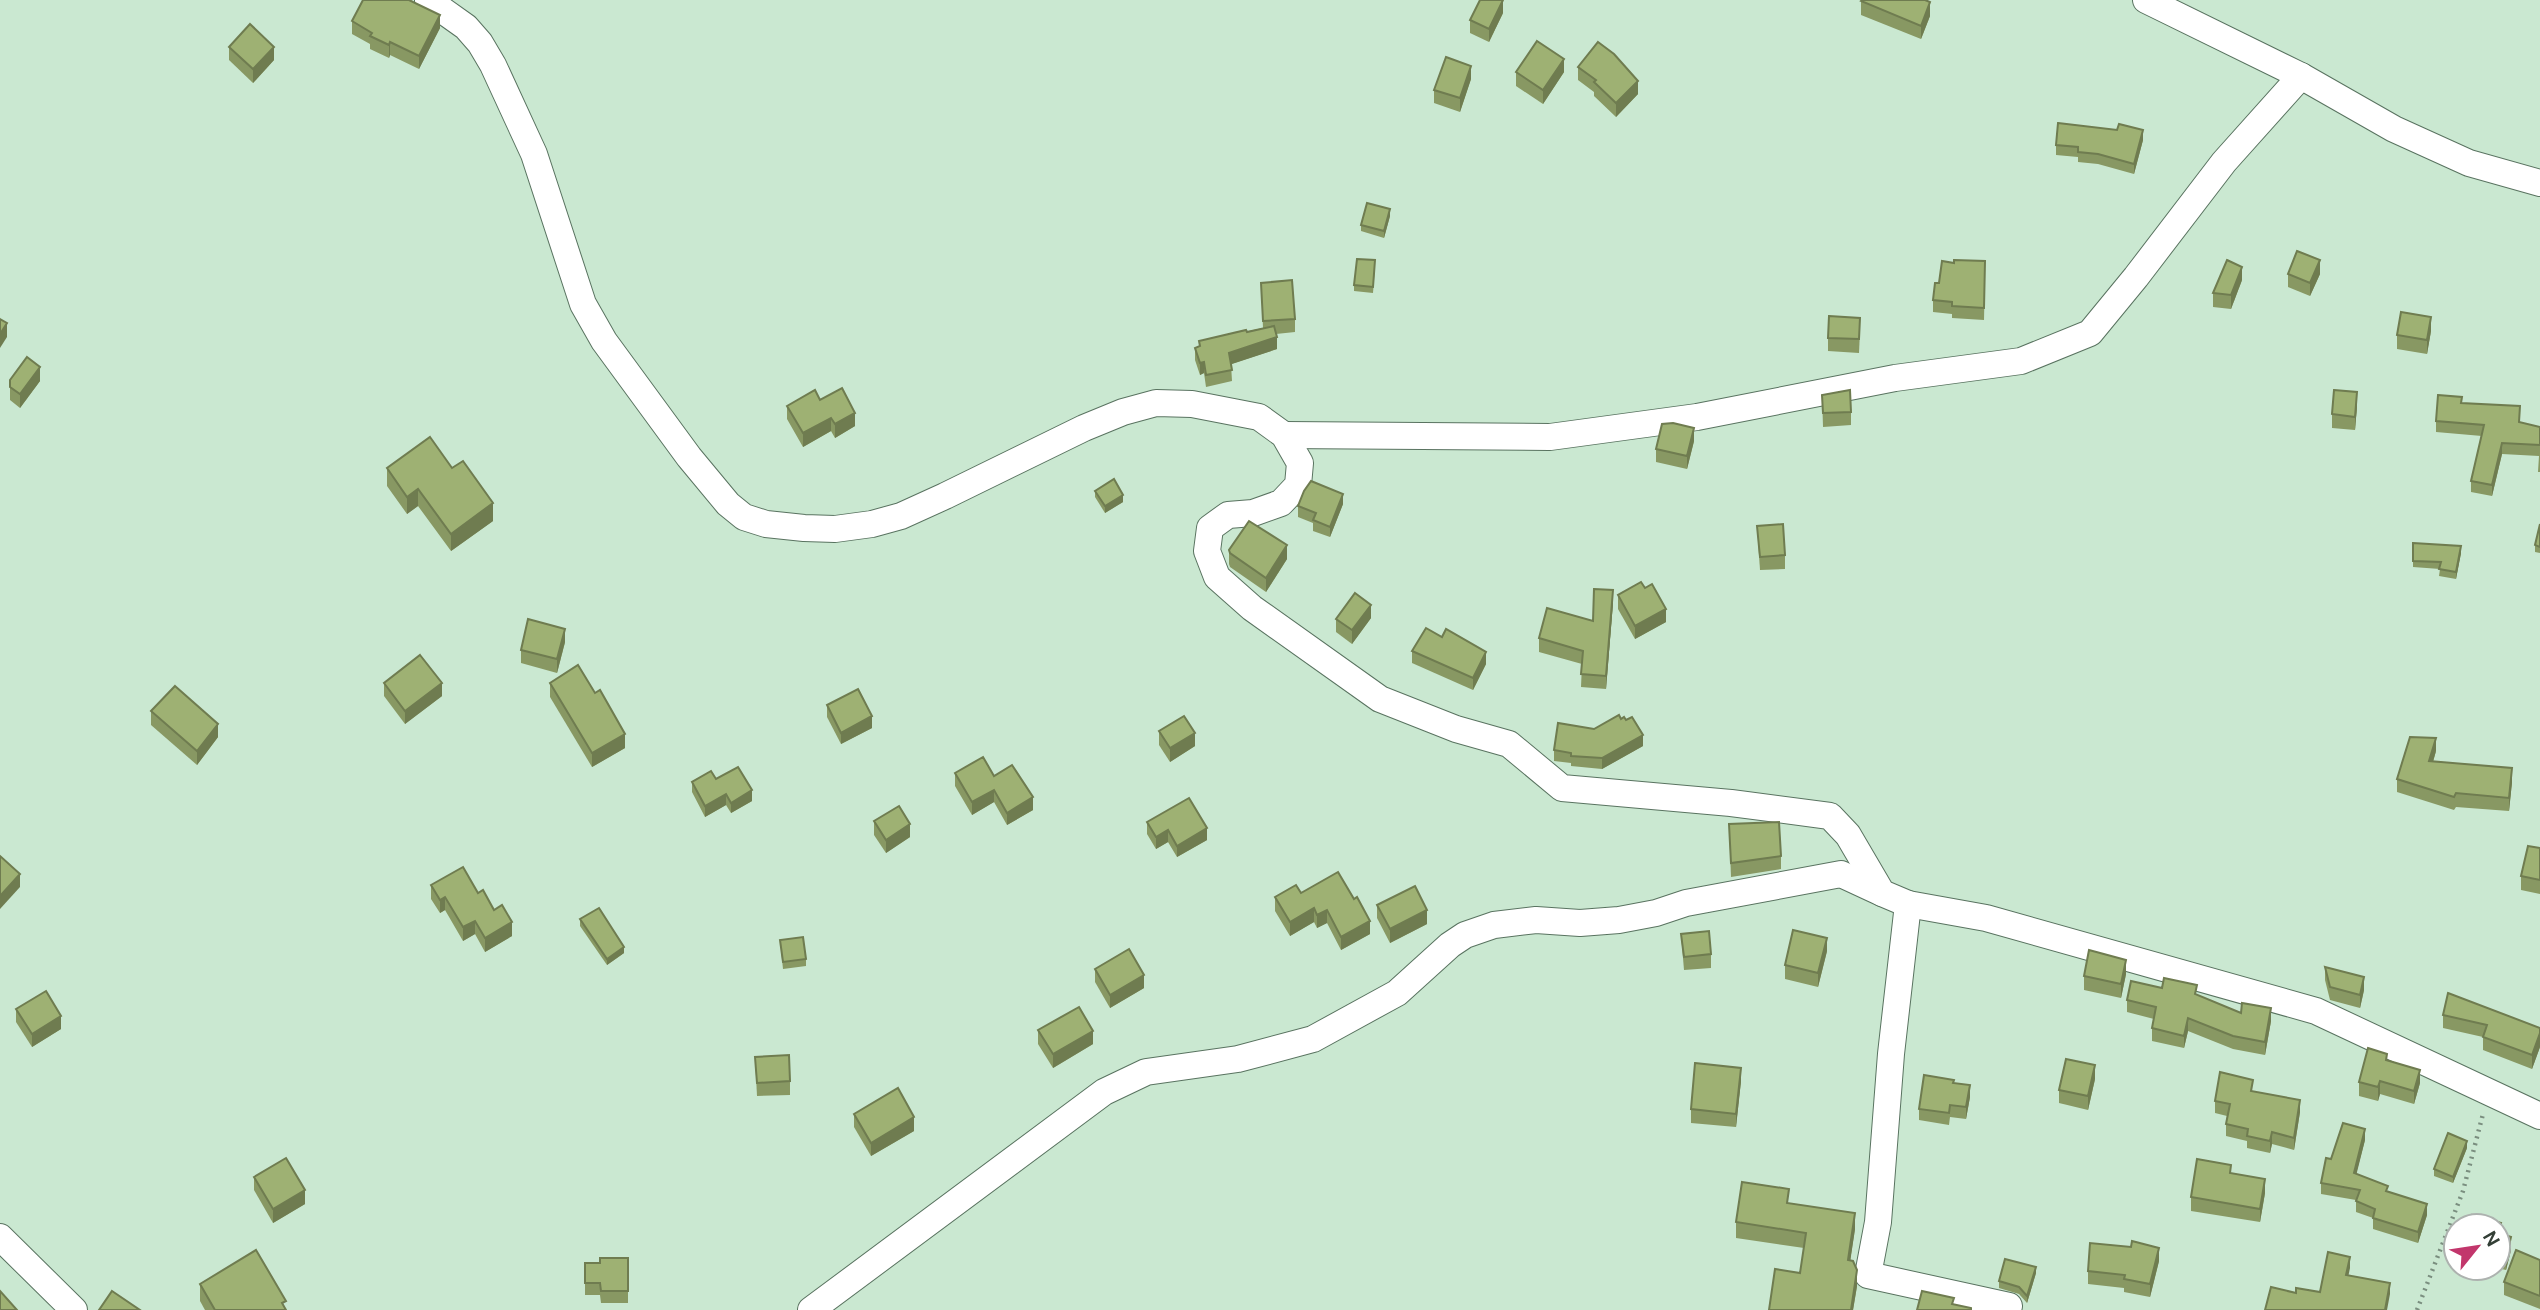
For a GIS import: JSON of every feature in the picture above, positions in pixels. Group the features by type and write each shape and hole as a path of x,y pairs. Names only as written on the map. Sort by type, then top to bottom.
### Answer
{"street":[{"path":"428,0 466,27 493,65 534,154 583,304 604,341 697,467 728,504 744,517 766,524 835,529 872,524 901,516 1084,428 1123,412 1156,403 1204,406 1259,417 1284,435 1300,463 1298,485 1281,503 1253,513 1228,514 1210,528 1207,551 1217,577 1252,608 1380,699 1457,729 1509,744 1562,788 1720,802 1830,816 1848,835 1882,893"},
{"path":"2146,0 2301,76 2394,129 2469,163 2540,183"},
{"path":"1284,435 1550,437 1697,417 1895,378 2021,361 2090,333 2224,162 2301,76"},
{"path":"811,1310 1104,1092 1146,1072 1238,1059 1313,1039 1397,993 1450,945 1465,935 1494,925 1536,920 1580,923 1619,920 1686,903 1841,874 1908,904 1986,918 2316,1012 2540,1116"},
{"path":"1908,904 1891,1054 1878,1222 1868,1275 2010,1306"},
{"path":"0,1237 74,1310"}],"path":[{"path":"2417,1310 2463,1191 2489,1093"}],"building":[{"path":"363,0 409,0 440,15 419,56 370,36 372,33 352,21"},
{"path":"1480,0 1503,0 1489,29 1470,20"},
{"path":"1862,0 1925,0 1930,2 1921,26"},
{"path":"250,24 274,47 253,69 229,47"},
{"path":"1537,41 1564,59 1543,90 1516,72"},
{"path":"1598,42 1614,54 1638,81 1616,103 1594,82 1596,80 1578,67"},
{"path":"1446,57 1471,66 1460,98 1434,90"},
{"path":"2058,123 2117,130 2119,124 2143,130 2134,164 2098,154 2078,152 2078,147 2056,145"},
{"path":"1367,203 1390,209 1384,231 1361,225"},
{"path":"2297,251 2320,260 2310,283 2288,274"},
{"path":"1357,259 1375,260 1373,287 1354,285"},
{"path":"1954,260 1985,261 1984,308 1952,306 1952,302 1933,300 1942,261 1954,263"},
{"path":"2227,260 2242,267 2231,295 2213,293"},
{"path":"1292,280 1295,319 1263,321 1261,283"},
{"path":"2401,312 2431,317 2427,340 2397,335"},
{"path":"1829,316 1860,318 1859,339 1828,338"},
{"path":"0,319 7,323 0,334"},
{"path":"1274,326 1277,337 1229,353 1232,370 1206,375 1204,362 1200,363 1195,348 1200,346 1199,341"},
{"path":"27,357 40,367 20,394 10,387 10,380"},
{"path":"842,388 855,413 835,424 831,418 803,433 787,406 815,390 820,400"},
{"path":"1850,390 1851,412 1823,413 1822,395"},
{"path":"2334,390 2357,392 2355,417 2332,414"},
{"path":"2438,395 2462,397 2461,403 2520,406 2519,422 2540,427 2540,445 2502,443 2492,485 2471,481 2484,425 2436,421"},
{"path":"1673,423 1694,428 1687,456 1656,449 1662,424"},
{"path":"430,437 452,468 463,461 493,503 451,534 418,489 407,497 387,468"},
{"path":"1114,479 1123,495 1105,506 1095,491"},
{"path":"1311,481 1343,494 1330,527 1313,520 1316,513 1298,506"},
{"path":"1249,521 1287,545 1266,578 1229,550"},
{"path":"1783,524 1785,555 1760,557 1757,526"},
{"path":"2540,524 2540,547 2535,545"},
{"path":"2413,543 2461,546 2456,572 2439,569 2441,562 2413,561"},
{"path":"1641,582 1645,588 1652,584 1666,609 1635,626 1618,595"},
{"path":"1594,589 1613,590 1606,676 1581,674 1583,651 1539,638 1547,608 1593,621"},
{"path":"1355,593 1371,605 1352,630 1336,619"},
{"path":"528,619 565,629 557,659 521,650"},
{"path":"1426,628 1442,637 1446,629 1486,652 1473,678 1412,651"},
{"path":"420,655 442,683 405,711 384,683"},
{"path":"578,665 595,693 600,690 625,734 592,753 550,683"},
{"path":"175,686 218,724 197,751 151,711"},
{"path":"858,689 872,716 841,733 827,705"},
{"path":"1619,715 1626,720 1632,717 1643,735 1602,758 1571,756 1571,753 1554,750 1558,723 1594,729"},
{"path":"1184,716 1195,733 1170,748 1159,731"},
{"path":"2410,737 2436,738 2429,761 2512,768 2509,798 2456,793 2454,797 2397,779"},
{"path":"983,757 994,776 1012,765 1033,797 1007,813 994,790 972,802 955,773"},
{"path":"738,767 752,790 731,803 726,794 705,806 692,782 711,771 716,779"},
{"path":"1189,798 1207,828 1177,846 1168,830 1156,837 1147,822"},
{"path":"899,806 910,824 886,840 874,821"},
{"path":"1779,822 1781,856 1731,863 1729,824"},
{"path":"2528,846 2540,848 2540,880 2521,876"},
{"path":"0,856 20,874 0,896"},
{"path":"463,867 478,893 483,890 494,910 502,905 512,922 485,938 475,921 463,927 445,897 440,900 431,885"},
{"path":"1338,872 1354,899 1357,897 1370,921 1341,937 1327,910 1317,915 1314,908 1290,922 1275,897 1296,885 1301,893"},
{"path":"1415,886 1427,910 1390,929 1377,905"},
{"path":"599,908 624,947 607,959 580,919"},
{"path":"1793,930 1827,938 1818,973 1785,965"},
{"path":"1709,931 1711,954 1684,957 1681,934"},
{"path":"803,937 806,959 783,962 780,940"},
{"path":"1129,949 1144,975 1110,995 1095,969"},
{"path":"2089,950 2126,960 2121,984 2084,976"},
{"path":"2325,967 2364,977 2360,995 2330,987"},
{"path":"2164,978 2197,985 2195,994 2241,1013 2242,1003 2271,1008 2265,1042 2233,1036 2188,1018 2184,1036 2152,1028 2156,1007 2127,1000 2131,981 2162,988"},
{"path":"46,991 61,1016 32,1034 16,1009"},
{"path":"2448,993 2540,1028 2532,1055 2483,1037 2487,1025 2443,1015"},
{"path":"1079,1007 1093,1031 1053,1054 1038,1030"},
{"path":"2368,1048 2387,1054 2386,1060 2420,1070 2414,1091 2380,1081 2378,1087 2359,1082"},
{"path":"789,1055 790,1081 757,1083 755,1057"},
{"path":"2066,1059 2095,1065 2088,1096 2059,1090"},
{"path":"1695,1063 1741,1068 1736,1114 1691,1109"},
{"path":"2220,1072 2253,1080 2251,1091 2300,1100 2294,1138 2272,1132 2270,1141 2247,1136 2248,1129 2226,1124 2230,1104 2215,1101"},
{"path":"1924,1075 1970,1085 1966,1107 1950,1105 1949,1113 1919,1109"},
{"path":"898,1088 914,1117 871,1143 854,1114"},
{"path":"2343,1123 2365,1129 2354,1173 2388,1186 2386,1191 2427,1204 2418,1232 2373,1218 2375,1209 2356,1201 2360,1190 2321,1183 2326,1158 2331,1159"},
{"path":"2448,1133 2467,1141 2453,1177 2434,1169"},
{"path":"286,1158 305,1190 273,1209 254,1177"},
{"path":"2197,1159 2231,1165 2230,1173 2265,1179 2260,1209 2191,1197"},
{"path":"1742,1182 1789,1189 1787,1203 1855,1213 1848,1260 1853,1261 1857,1270 1851,1310 1769,1310 1775,1269 1800,1273 1806,1233 1736,1222"},
{"path":"2132,1241 2159,1248 2150,1284 2124,1279 2125,1275 2088,1271 2090,1243 2131,1247"},
{"path":"256,1250 286,1301 282,1303 286,1310 215,1310 200,1284"},
{"path":"2516,1250 2540,1260 2540,1296 2504,1282 2512,1282 2512,1261"},
{"path":"2328,1252 2350,1257 2346,1275 2390,1283 2385,1310 2265,1310 2271,1287 2296,1293 2296,1288 2320,1292"},
{"path":"600,1258 628,1258 628,1291 601,1291 600,1283 585,1283 585,1263 600,1263"},
{"path":"2005,1259 2036,1267 2027,1296 2019,1287 1999,1281"},
{"path":"0,1291 17,1310 0,1310"},
{"path":"112,1291 140,1310 99,1310"},
{"path":"1922,1291 1954,1298 1952,1304 1971,1310 1917,1310"}]}
